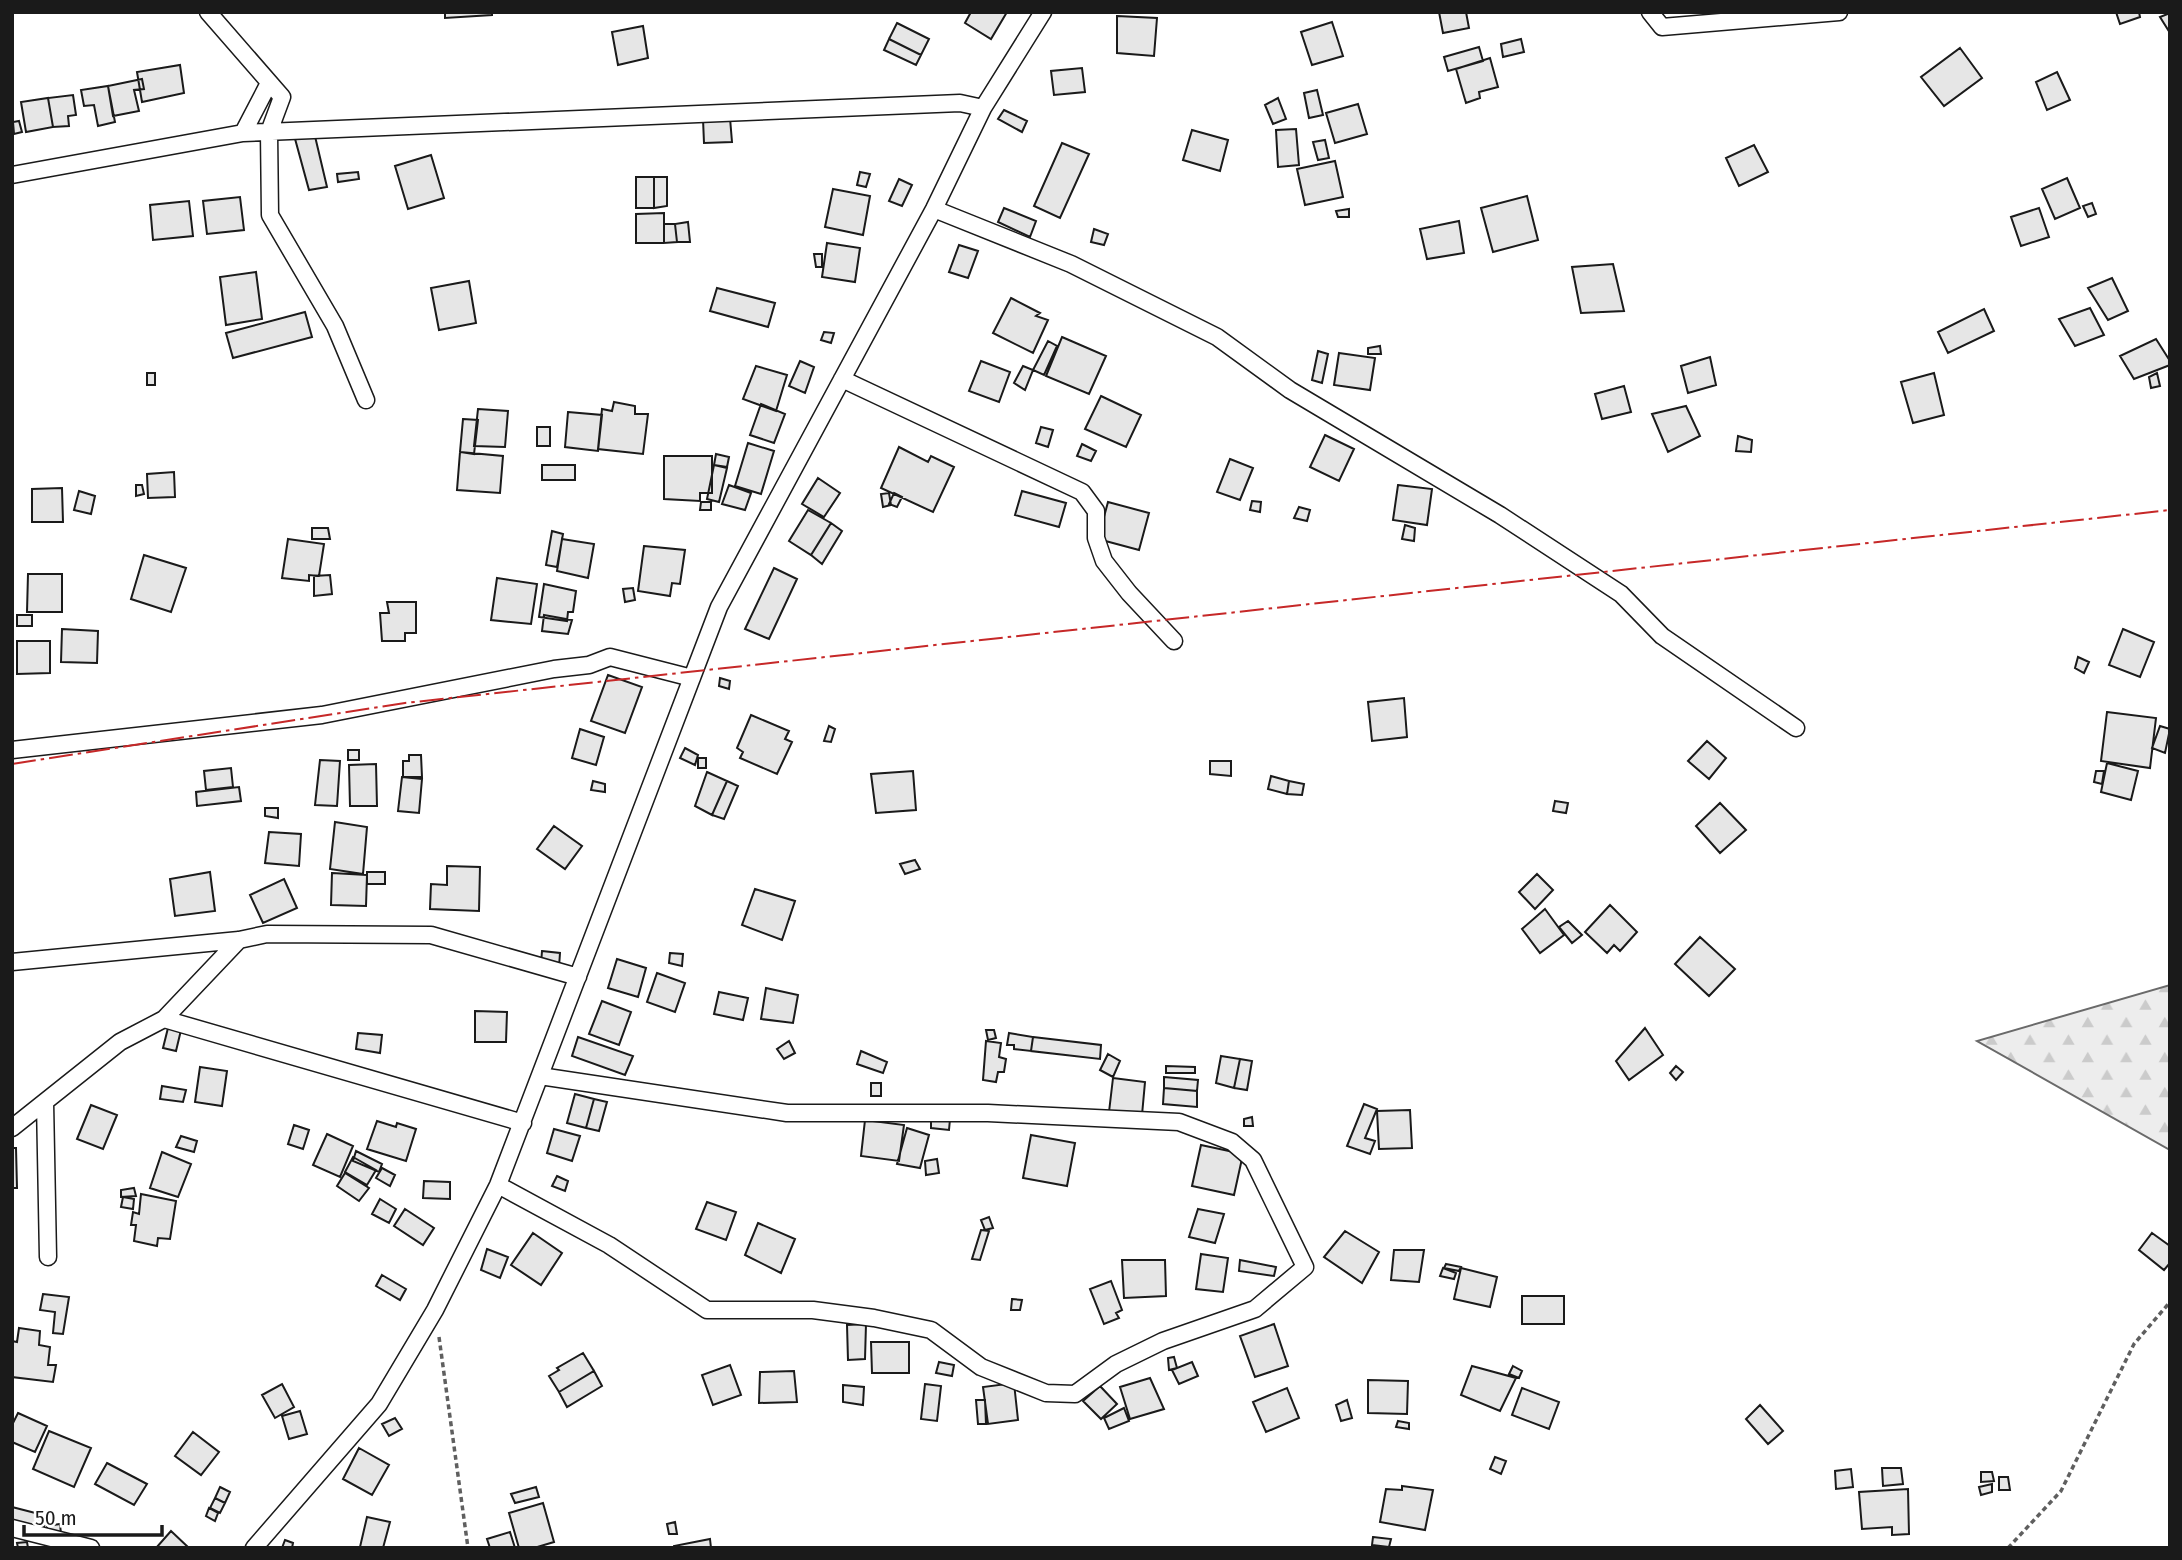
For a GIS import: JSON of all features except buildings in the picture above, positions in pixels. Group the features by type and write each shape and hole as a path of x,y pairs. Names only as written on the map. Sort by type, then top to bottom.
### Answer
{"street":[{"path":"208,12 282,97 269,132 270,215 335,326 366,400"},
{"path":"254,1548 379,1404 435,1310 498,1185 719,607 934,209 983,108 1043,12"},
{"path":"1650,12 1662,27 1839,12"},
{"path":"243,133 269,83"},
{"path":"12,175 243,133 960,103 983,108"},
{"path":"934,209 1071,264 1217,338 1290,390 1500,515 1621,594 1662,636 1796,728"},
{"path":"842,379 1082,492 1096,511 1096,538 1104,561 1129,593 1174,641"},
{"path":"12,750 322,715 554,669 589,665 610,657 692,678"},
{"path":"12,962 239,940 267,934 430,935 578,977"},
{"path":"12,1128 120,1042 164,1019 239,940"},
{"path":"164,1019 523,1123"},
{"path":"498,1185 609,1245 707,1310 813,1310 874,1318 931,1330 981,1367 1046,1393 1075,1394 1116,1364 1163,1341 1255,1309 1305,1267 1253,1160 1232,1142 1179,1122 988,1113 787,1113 540,1076"},
{"path":"45,1102 48,1257"},
{"path":"12,1528 91,1548"}],"path":[{"path":"2008,1548 2061,1491 2134,1344 2170,1302"},
{"path":"435,1310 468,1548"}],"green space":[{"path":"2170,985 2170,1150 1977,1041"}],"power":[{"path":"12,764 405,703 2170,510"}]}
